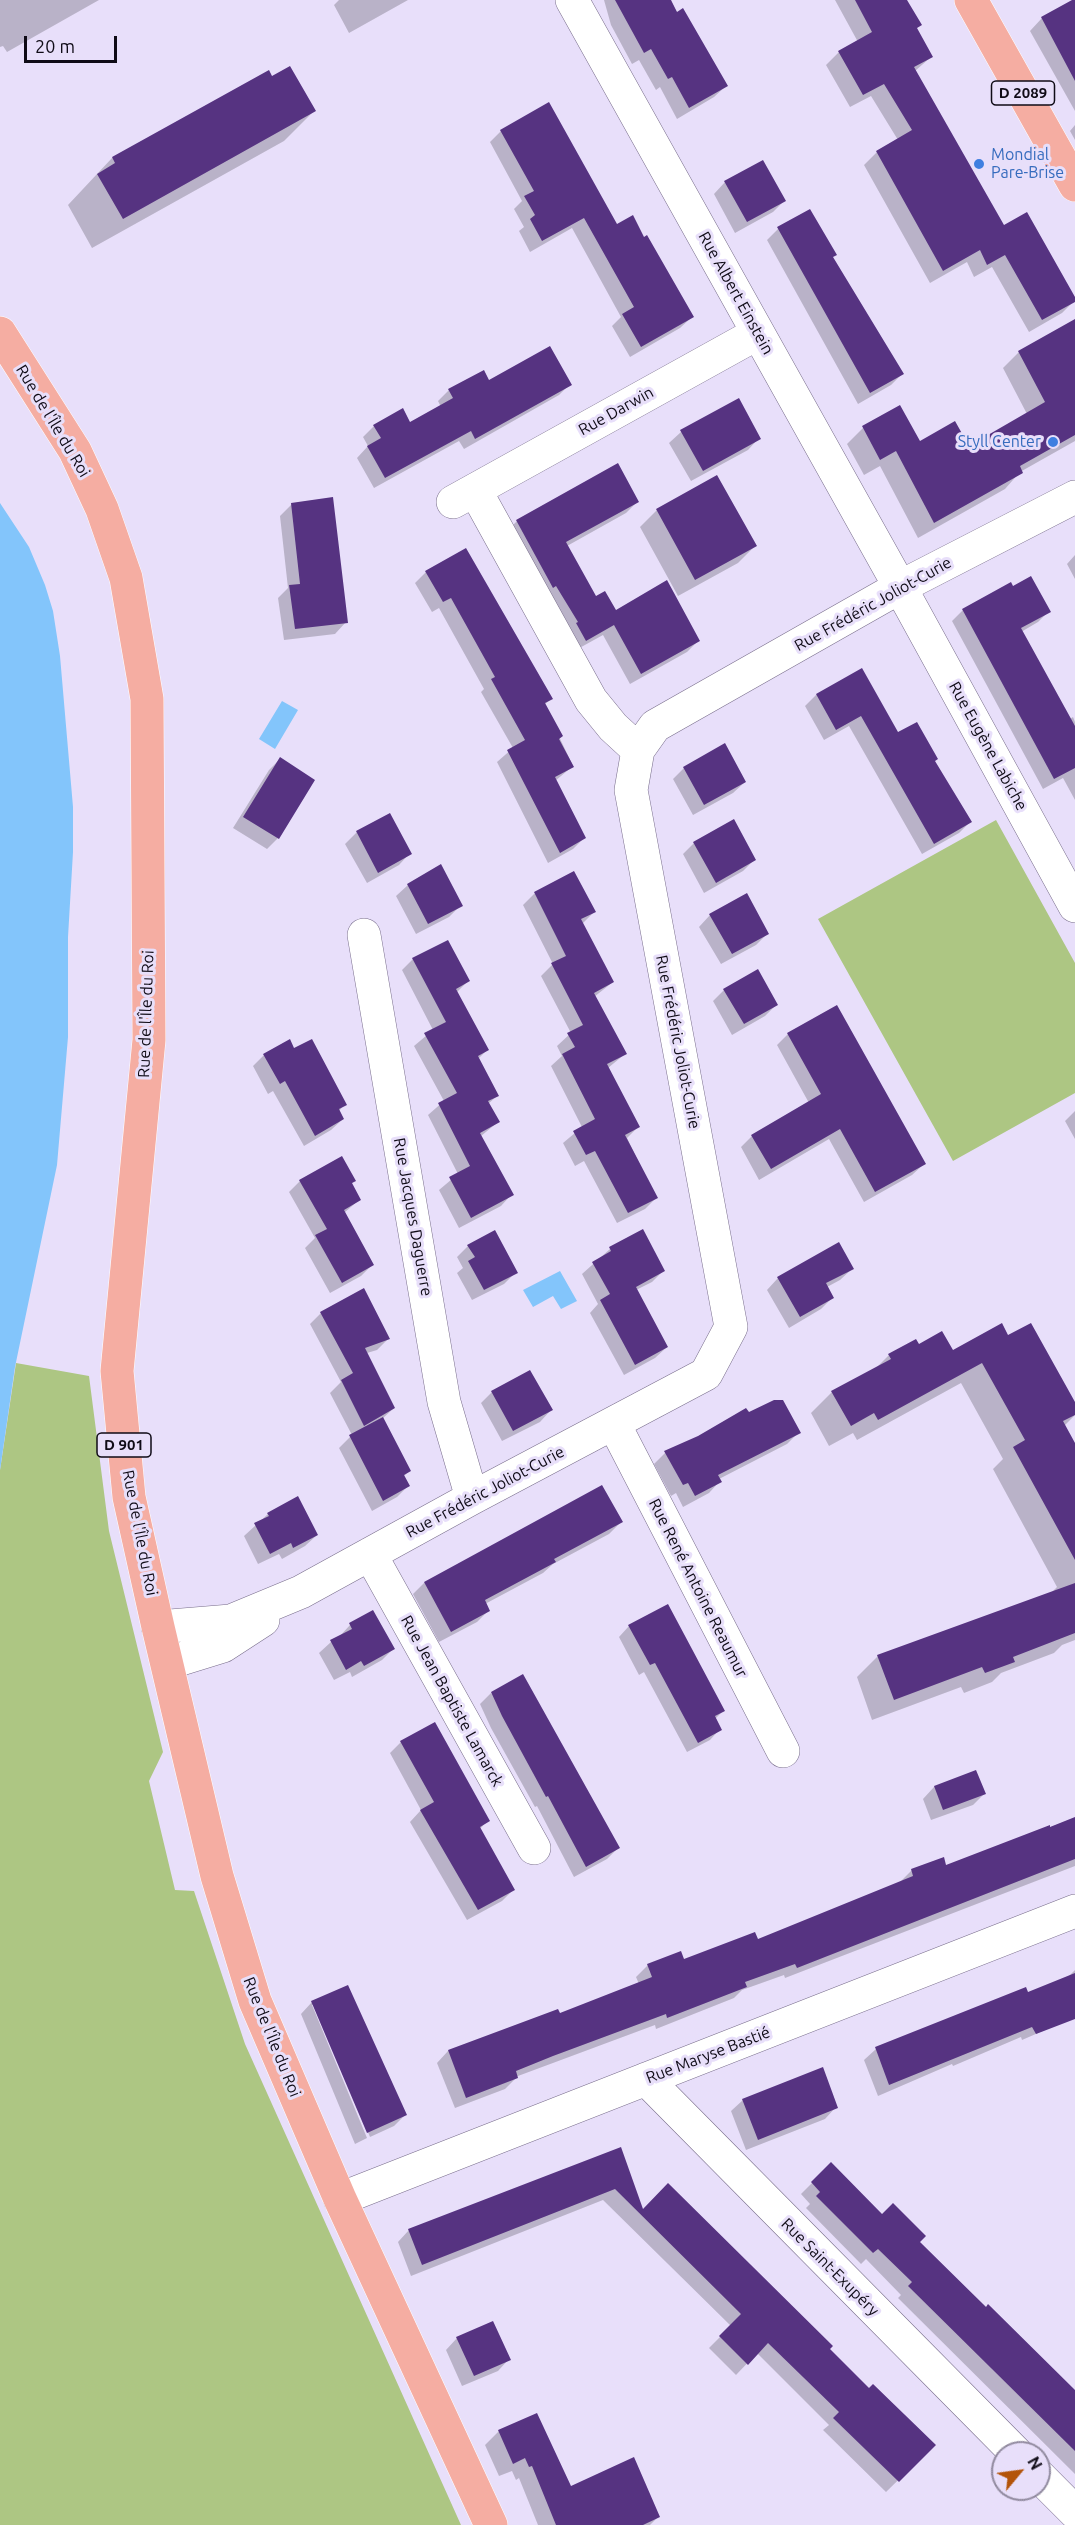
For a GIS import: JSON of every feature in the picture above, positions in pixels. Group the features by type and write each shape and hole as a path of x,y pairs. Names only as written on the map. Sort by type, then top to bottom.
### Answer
{"main road":[{"name":"D 2089","path":"971,0 1075,185"},
{"name":"Rue de l'Île du Roi","path":"0,333 75,451 102,509 126,578 147,699 149,1040 117,1371 129,1497 158,1627 217,1876 255,2001 340,2199 490,2525"}],"street":[{"name":"Rue Albert Einstein","path":"572,0 900,587"},
{"name":"Rue Darwin","path":"638,750 613,727 591,700 464,496 758,333"},
{"name":"Rue Frédéric Joliot-Curie","path":"158,1627 231,1621 301,1592 706,1374 731,1327 631,789 638,750 655,726 900,587 1075,497"},
{"name":"Rue Eugène Labiche","path":"900,587 1075,906"},
{"name":"Rue Jacques Daguerre","path":"364,935 444,1402 472,1498"},
{"name":"Rue René Antoine Reaumur","path":"614,1424 783,1752"},
{"name":"Rue Jean Baptiste Lamarck","path":"370,1554 534,1848"},
{"name":"Rue Frédéric Joliot-Curie","path":"168,1663 223,1646 246,1633 301,1592"},
{"name":"Rue Maryse Bastié","path":"340,2199 1075,1911"},
{"name":"Rue Saint-Exupéry","path":"646,2079 1005,2441"},
{"path":"1051,2487 1075,2512"}],"green space":[{"path":"996,820 1075,963 1075,1093 953,1161 818,919"},
{"path":"16,1363 89,1376 109,1531 163,1752 149,1781 175,1890 194,1891 245,2044 461,2525 0,2525 0,1470"}],"water":[{"path":"0,503 29,547 53,611 60,656 73,807 73,852 68,937 68,1037 57,1165 15,1367 0,1470"},
{"path":"282,701 298,710 275,749 259,739"},
{"path":"560,1271 577,1301 561,1309 553,1296 533,1307 523,1290"}],"building":[{"path":"615,0 671,0 677,12 683,8 728,86 689,108 672,77 668,79 651,49 644,53"},
{"path":"855,0 907,0 922,25 917,28 933,57 914,67 1004,225 1027,212 1075,297 1075,302 1042,320 1005,255 987,265 980,250 943,271 876,151 912,130 884,84 863,95 838,51 872,32"},
{"path":"1075,0 1075,81 1041,17"},
{"path":"290,66 316,111 123,219 97,174 115,163 112,157 269,70 272,76"},
{"path":"549,102 617,224 633,215 644,237 647,235 694,317 641,347 622,314 634,307 584,218 542,241 530,219 535,215 524,196 534,191 500,130"},
{"path":"763,160 786,201 747,222 724,181"},
{"path":"810,209 837,255 833,257 904,374 870,393 777,227"},
{"path":"1075,319 1075,435 1020,466 1023,473 934,523 896,451 880,460 862,426 900,405 920,441 955,421 969,446 1045,402 1018,351"},
{"path":"550,346 572,385 475,439 471,431 385,478 367,446 381,438 373,425 403,408 410,422 453,398 448,389 484,370 489,380"},
{"path":"739,398 761,439 703,471 680,430"},
{"path":"618,463 639,502 566,542 596,596 605,591 616,610 667,580 700,641 641,674 614,625 586,641 576,623 578,622 556,586 553,588 516,520"},
{"path":"717,475 757,546 695,580 656,509"},
{"path":"333,497 348,623 295,629 289,585 300,584 291,503"},
{"path":"466,548 553,699 545,703 563,736 559,739 574,767 555,777 586,838 560,853 507,750 525,740 491,679 495,677 451,598 443,602 425,571"},
{"path":"1031,576 1051,612 1021,628 1075,726 1075,768 1054,779 962,609 1011,582 1013,586"},
{"path":"862,668 898,732 917,722 938,759 935,761 972,822 934,844 861,716 836,730 816,694"},
{"path":"725,743 746,782 704,805 683,767"},
{"path":"280,757 315,780 279,839 243,817"},
{"path":"390,813 412,854 378,873 356,831"},
{"path":"734,819 756,860 716,883 693,842"},
{"path":"441,864 463,906 428,924 407,884"},
{"path":"574,871 596,912 581,919 614,982 594,993 627,1054 607,1064 640,1127 625,1135 658,1198 628,1213 595,1151 586,1155 573,1131 595,1119 562,1054 575,1047 567,1033 583,1025 551,963 566,956 534,892"},
{"path":"747,893 769,934 732,954 709,914"},
{"path":"448,940 470,981 456,989 489,1050 478,1056 499,1096 488,1101 500,1122 480,1133 514,1195 471,1218 449,1177 470,1166 438,1103 457,1093 424,1033 446,1022 412,958"},
{"path":"758,969 778,1005 744,1024 723,989"},
{"path":"837,1005 926,1164 875,1192 840,1129 771,1169 751,1135 821,1094 787,1033"},
{"path":"290,1039 294,1048 312,1039 347,1105 339,1109 344,1119 315,1136 285,1081 280,1084 263,1054"},
{"path":"342,1156 356,1181 352,1183 361,1200 344,1210 374,1265 342,1283 315,1235 327,1229 299,1180"},
{"path":"643,1229 665,1271 636,1287 668,1347 635,1365 600,1300 610,1294 592,1262 611,1251 609,1247"},
{"path":"495,1230 518,1273 484,1290 468,1261 475,1257 467,1245"},
{"path":"839,1242 854,1269 826,1283 834,1298 800,1317 777,1277"},
{"path":"364,1288 390,1339 365,1348 395,1408 364,1426 341,1380 353,1373 320,1312"},
{"path":"1002,1323 1008,1335 1031,1323 1075,1402 1075,1415 1063,1421 1075,1443 1075,1560 1013,1447 1025,1440 982,1363 878,1420 874,1413 851,1426 831,1391 891,1359 888,1354 916,1339 919,1344 942,1331 953,1350"},
{"path":"530,1370 553,1410 513,1431 491,1391"},
{"path":"774,1400 783,1400 801,1433 718,1475 722,1482 695,1496 688,1483 683,1485 664,1451 698,1436 746,1408 749,1412"},
{"path":"383,1417 411,1471 404,1475 410,1486 383,1501 349,1435"},
{"path":"602,1485 623,1522 554,1559 556,1562 485,1600 490,1611 451,1632 424,1582"},
{"path":"298,1496 318,1535 293,1548 291,1543 270,1554 254,1523 269,1516 267,1513"},
{"path":"1075,1583 1075,1633 1013,1657 1015,1662 985,1673 982,1667 894,1700 877,1655"},
{"path":"668,1604 725,1711 715,1716 722,1730 698,1743 655,1663 650,1665 628,1625"},
{"path":"373,1610 395,1649 364,1666 361,1661 346,1670 330,1640 352,1629 349,1623"},
{"path":"523,1674 620,1848 586,1867 491,1692"},
{"path":"435,1722 490,1821 480,1827 515,1890 478,1910 420,1810 434,1802 400,1741"},
{"path":"976,1770 986,1794 943,1810 934,1786"},
{"path":"1075,1817 1075,1859 797,1968 795,1964 745,1982 747,1987 667,2018 666,2014 553,2056 516,2071 518,2078 466,2098 448,2050 558,2009 560,2013 652,1977 647,1964 681,1951 684,1959 755,1932 758,1939 913,1876 911,1869 944,1857 946,1865"},
{"path":"1075,1973 1075,2019 1036,2034 1032,2027 889,2085 875,2047 1026,1987 1028,1992"},
{"path":"348,1985 407,2115 367,2133 311,2001"},
{"path":"823,2067 838,2108 758,2140 742,2099"},
{"path":"621,2147 643,2209 668,2183 833,2346 830,2349 869,2388 873,2384 936,2445 899,2482 833,2418 839,2412 768,2343 748,2365 719,2336 741,2314 615,2189 422,2265 408,2229"},
{"path":"831,2162 882,2214 893,2203 926,2236 920,2242 986,2307 988,2304 1075,2390 1075,2451 908,2286 912,2282 878,2249 873,2253 816,2196 820,2192 811,2182"},
{"path":"493,2321 511,2360 474,2376 456,2337"},
{"path":"537,2413 571,2486 634,2457 660,2517 643,2525 556,2525 532,2466 529,2467 525,2458 513,2464 498,2430"}],"place":[{"name":"Mondial Pare-Brise","path":"979,164"},
{"name":"Styll Center","path":"1053,442"}]}
